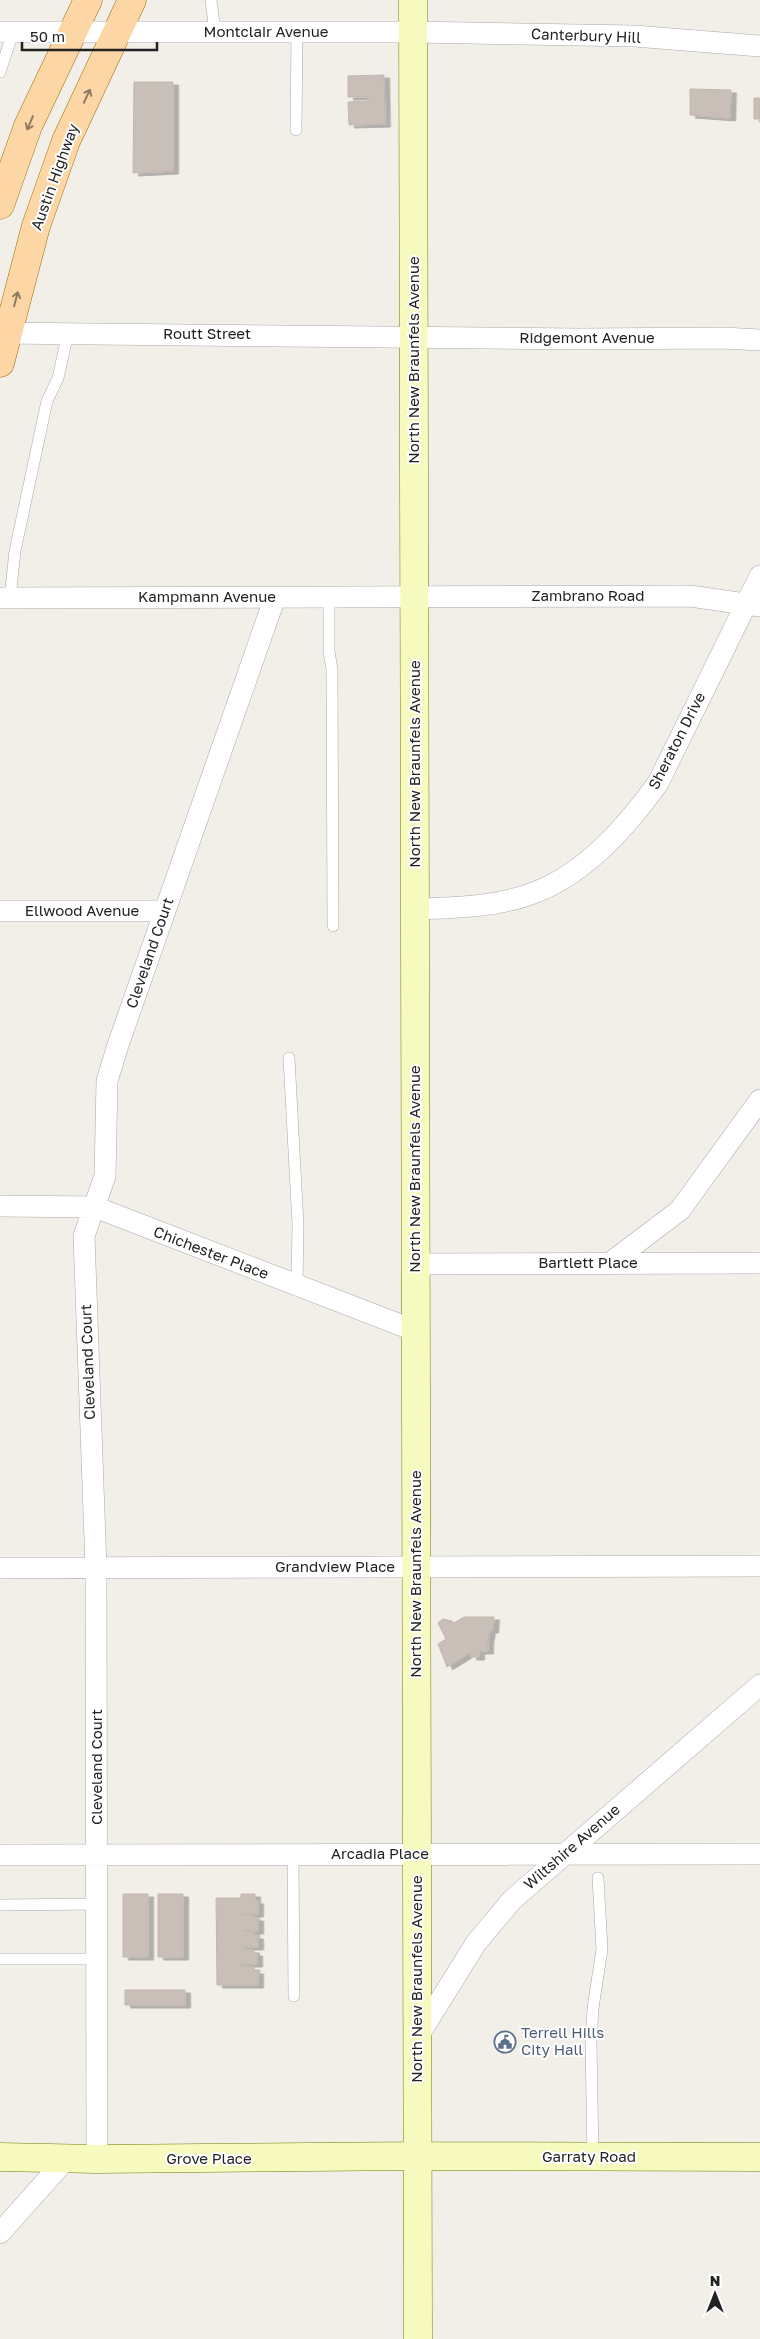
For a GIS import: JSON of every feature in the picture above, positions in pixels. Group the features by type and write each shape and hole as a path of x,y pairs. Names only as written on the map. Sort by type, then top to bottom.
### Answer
{"main road":[{"path":"0,206 28,126 88,0"},
{"name":"Austin Highway","path":"0,363 3,333 36,226 66,141 132,0"}],"street":[{"name":"North New Braunfels Avenue","path":"412,0 418,2339"},
{"name":"Montclair Avenue","path":"7,32 412,32"},
{"name":"Canterbury Hill","path":"412,32 634,36 760,46"},
{"name":"Routt Street","path":"3,333 414,336"},
{"name":"Ridgemont Avenue","path":"414,336 580,339 723,338 760,340"},
{"name":"Sheraton Drive","path":"415,909 475,906 536,892 567,876 614,837 636,814 658,784 753,605 760,576"},
{"name":"Kampmann Avenue","path":"5,598 414,596"},
{"name":"Zambrano Road","path":"414,596 690,596 753,605"},
{"name":"Cleveland Court","path":"97,2159 96,1568 84,1236 105,1176 107,1081 164,912 275,597"},
{"name":"Ellwood Avenue","path":"0,912 164,912"},
{"path":"610,1263 680,1210 760,1100"},
{"name":"Chichester Place","path":"0,1206 95,1207 416,1331"},
{"name":"Bartlett Place","path":"416,1264 760,1263"},
{"name":"Grandview Place","path":"0,1568 760,1566"},
{"name":"Wiltshire Avenue","path":"417,2038 476,1943 512,1900 760,1685"},
{"name":"Arcadia Place","path":"0,1855 760,1854"},
{"name":"Garraty Road","path":"418,2156 760,2157"},
{"name":"Grove Place","path":"0,2157 97,2159 418,2156"},
{"path":"0,2232 66,2159"}],"lane":[{"path":"211,0 215,32"},
{"path":"0,72 7,32"},
{"path":"296,130 297,32"},
{"path":"5,598 47,401 58,378 68,333"},
{"path":"329,597 332,670 333,926"},
{"path":"289,1058 298,1225 297,1285"},
{"path":"293,1854 294,1996"},
{"path":"593,2157 591,2042 593,2008 602,1949 598,1878"},
{"path":"0,1904 97,1904"},
{"path":"0,1959 97,1959"}],"building":[{"path":"384,75 385,124 349,125 348,102 368,101 368,97 348,97 348,76"},
{"path":"134,82 173,82 173,171 133,173"},
{"path":"690,89 731,90 730,118 690,115"},
{"path":"754,98 760,98 760,119 754,119"},
{"path":"464,1617 494,1617 493,1630 490,1630 488,1641 488,1651 479,1651 479,1657 471,1657 471,1652 447,1667 438,1644 446,1639 438,1623 443,1619 454,1623"},
{"path":"123,1894 148,1894 148,1957 123,1957"},
{"path":"158,1894 183,1894 183,1957 158,1957"},
{"path":"241,1894 255,1894 255,1901 258,1901 258,1914 243,1914 254,1915 254,1918 258,1918 258,1931 244,1931 254,1932 254,1936 258,1936 258,1947 242,1947 242,1950 254,1950 254,1953 257,1953 257,1964 241,1964 241,1967 254,1967 254,1971 258,1971 258,1985 217,1985 216,1898 241,1898"},
{"path":"125,1990 185,1990 185,2005 125,2005"}],"place":[{"name":"Terrell Hills City Hall","path":"505,2042"}]}
